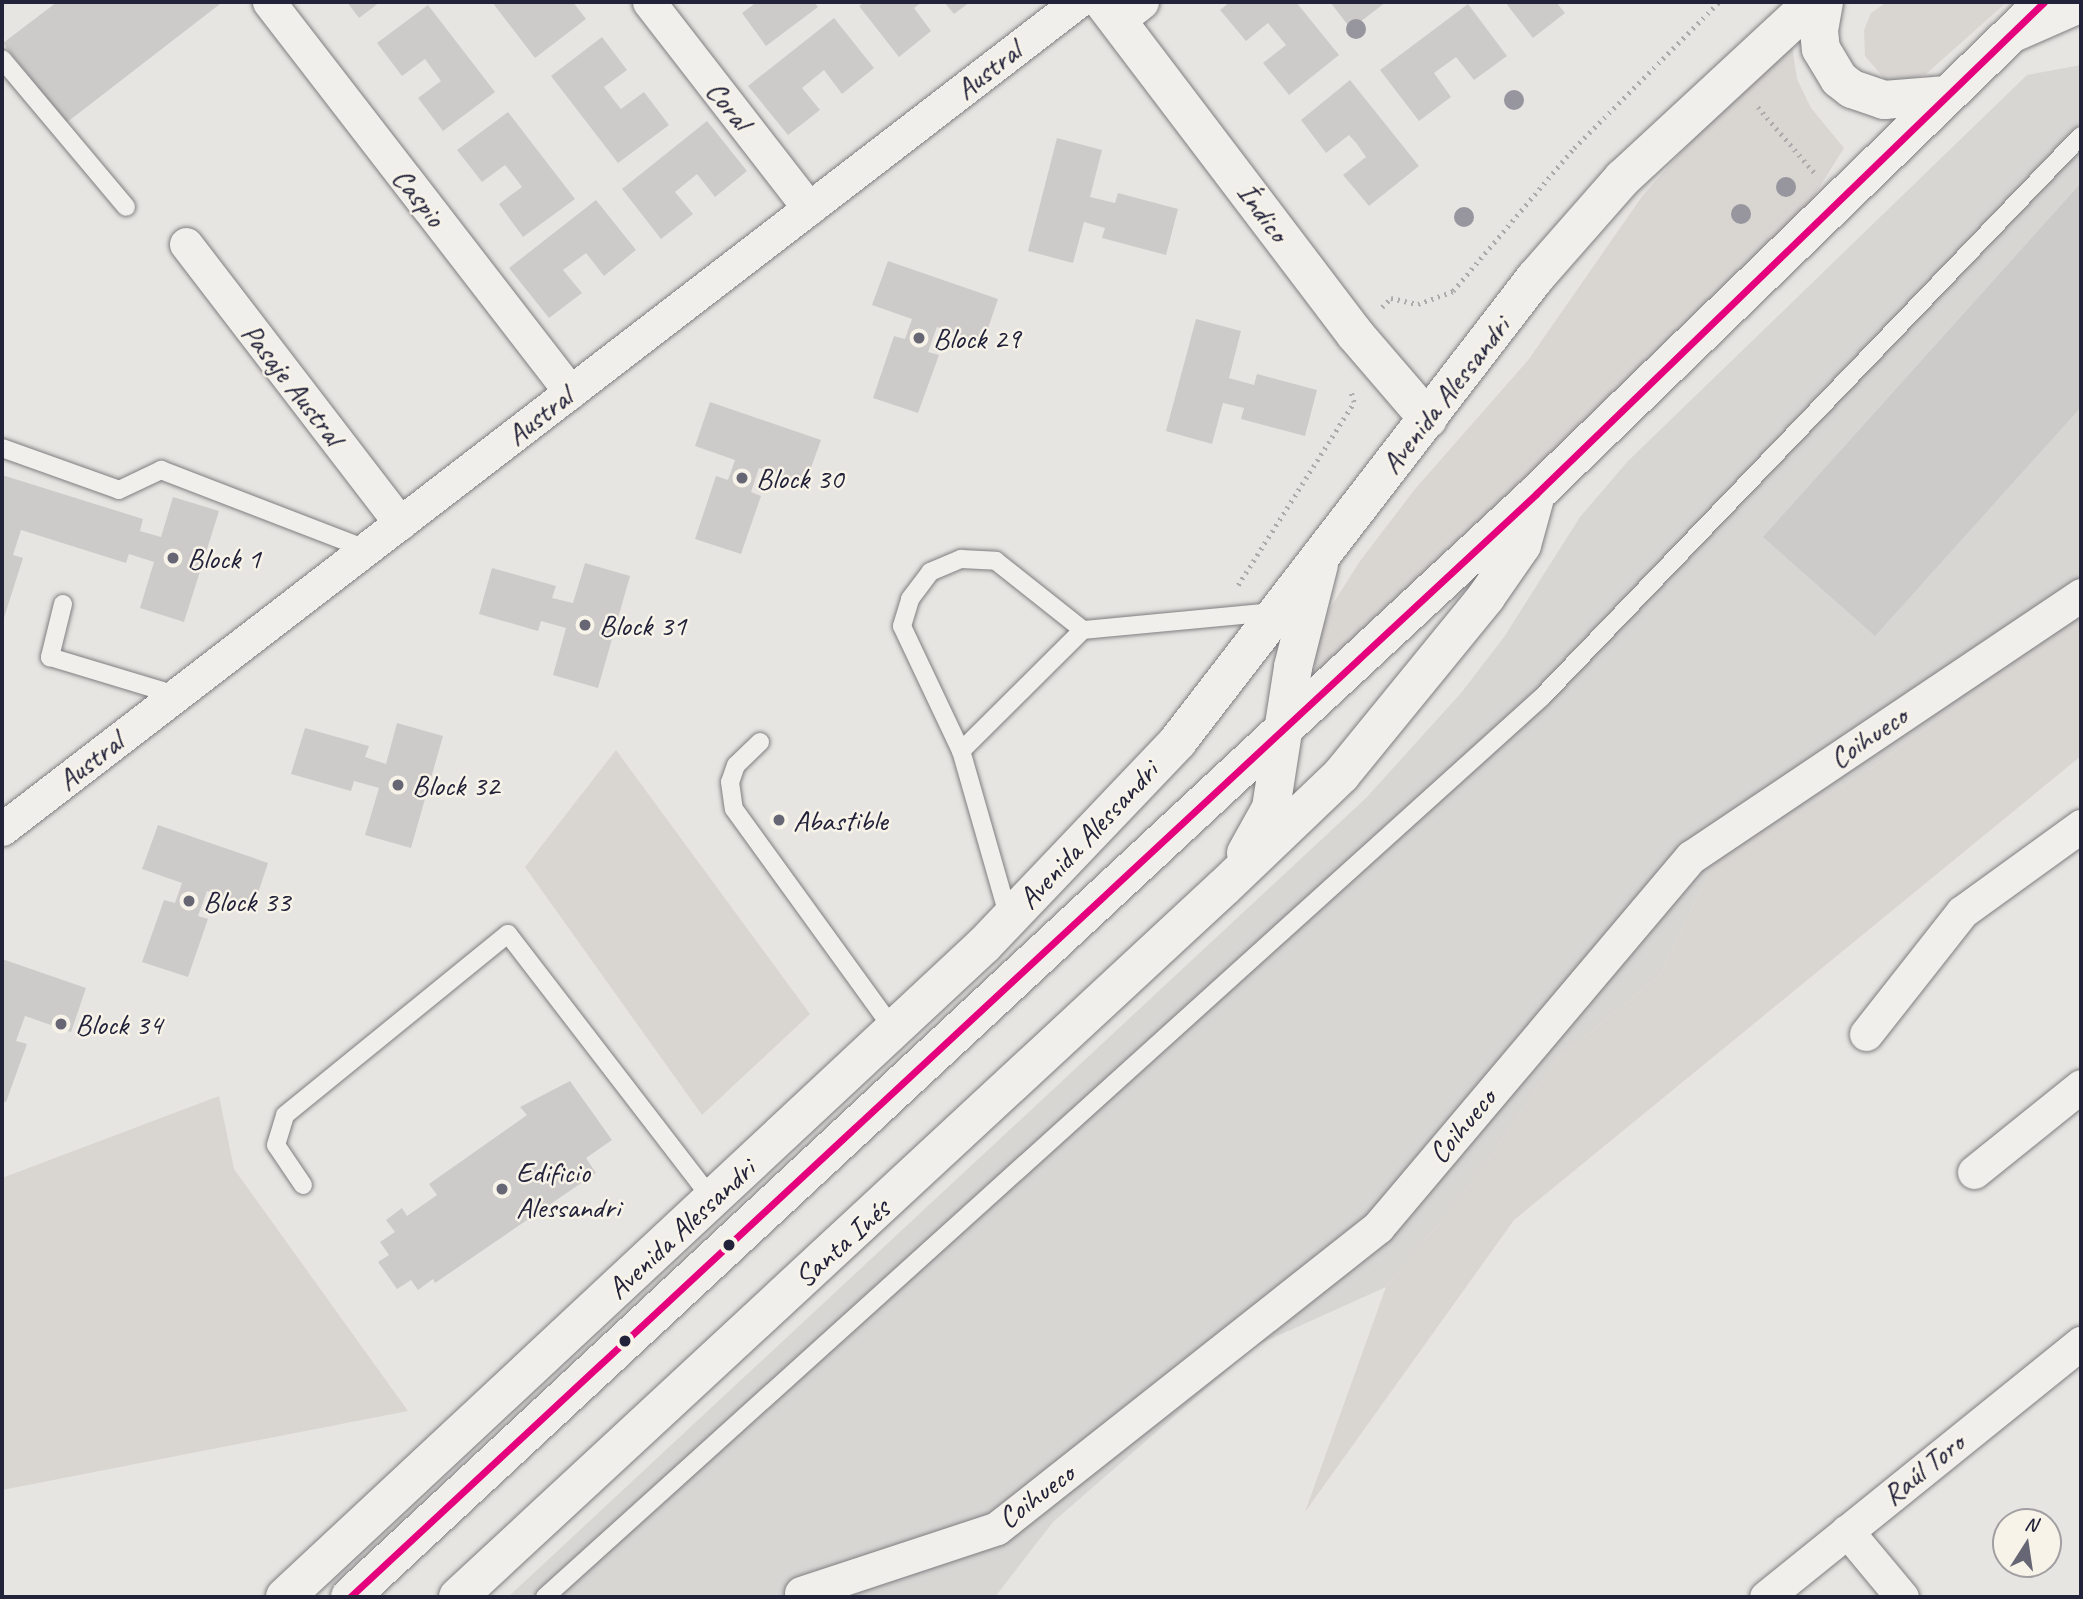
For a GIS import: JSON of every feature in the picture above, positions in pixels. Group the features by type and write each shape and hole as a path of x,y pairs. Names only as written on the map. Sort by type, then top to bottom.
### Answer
{"main road":[{"name":"Avenida Alessandri","path":"285,1597 894,1031 1010,918 1178,741 1325,546 1428,419 1535,278 1614,188 1730,74 1813,2"},
{"path":"1824,2 1819,31 1821,49 1839,79 1852,89 1884,100 1947,96"},
{"name":"Avenida Alessandri","path":"350,1597 912,1071 1284,730 1536,494 1840,203 2044,2"},
{"path":"2011,34 2081,3"},
{"name":"Índico","path":"1121,8 1355,334 1428,419"},
{"name":"Santa Inés","path":"458,1597 1224,887 1341,775 1486,597 1522,545 1536,494"},
{"path":"1224,887 1271,808 1293,667 1325,546"}],"street":[{"name":"Caspio","path":"269,2 570,392"},
{"name":"Coral","path":"649,2 809,208"},
{"name":"Austral","path":"2,830 1077,2"},
{"name":"Pasaje Austral","path":"186,244 400,523"},
{"name":"Coihueco","path":"801,1592 997,1528 1378,1227 1691,857 2081,595"},
{"path":"1866,1034 1962,912 2081,826"},
{"path":"1974,1172 2081,1086"},
{"name":"Raúl Toro","path":"1766,1597 2081,1343"},
{"path":"1847,1531 1902,1597"}],"lane":[{"path":"2,59 126,207"},
{"path":"545,1597 1542,697 2081,136"},
{"path":"2,448 119,490 161,470 366,549"},
{"path":"1010,918 961,751 902,626 910,599 930,572 961,559 996,561 1083,630"},
{"path":"63,604 50,657 176,695"},
{"path":"961,751 1083,630 1275,612"},
{"path":"760,742 736,765 730,782 734,809 894,1031"},
{"path":"303,1185 276,1145 285,1115 508,934 712,1199"}],"path":[{"path":"1730,74 1840,203"}],"shaded area":[{"path":"1887,2 2007,2 1926,74 1890,85 1865,56 1864,30 1871,13"},
{"path":"1792,46 1797,79 1811,108 1844,148 1800,218 1318,677 1313,658 1329,610 1360,561 1415,489 1529,359 1643,195 1696,136"},
{"path":"2081,65 2081,614 1868,771 1715,860 1660,975 1559,1058 1468,1189 1386,1287 1255,1346 1053,1522 995,1597 508,1597 1366,798 1461,693 1504,637 1580,517 1628,461 2027,75"},
{"path":"2081,614 2081,756 1514,1220 1305,1512 1386,1287 1468,1189 1559,1058 1660,975 1715,860 1868,771"},
{"path":"616,750 810,1014 702,1115 525,867"},
{"path":"219,1096 234,1169 408,1411 2,1490 2,1178"}],"building":[{"path":"57,2 220,4 66,123 3,43"},
{"path":"347,2 380,2 359,18"},
{"path":"492,2 573,2 586,19 535,58"},
{"path":"757,2 814,2 818,7 766,46 742,13"},
{"path":"865,2 922,2 914,8 931,31 899,57 859,6"},
{"path":"944,2 970,2 954,14"},
{"path":"1230,2 1296,2 1339,55 1289,95 1263,63 1286,45 1268,23 1246,41 1220,10"},
{"path":"1330,2 1386,2 1351,29"},
{"path":"1505,2 1556,2 1565,13 1533,38"},
{"path":"1468,4 1507,56 1474,80 1456,57 1434,73 1451,97 1419,121 1380,70"},
{"path":"428,5 495,92 443,131 418,98 441,81 425,59 402,76 377,43"},
{"path":"834,18 874,68 842,94 824,70 802,88 820,110 788,135 748,86"},
{"path":"602,37 627,70 604,87 613,99 621,109 644,92 669,125 618,163 551,76"},
{"path":"1350,80 1419,166 1369,206 1343,175 1366,157 1357,144 1349,135 1326,153 1301,120"},
{"path":"508,112 575,199 523,237 499,204 522,187 513,175 505,165 482,182 457,150"},
{"path":"707,121 747,171 715,197 697,174 675,192 693,214 661,239 622,189"},
{"path":"1057,138 1102,150 1090,197 1115,203 1118,193 1178,209 1166,255 1102,238 1105,228 1084,222 1073,263 1028,251"},
{"path":"2081,183 2081,407 1875,636 1763,537"},
{"path":"596,200 636,250 604,276 586,253 563,270 582,293 549,318 509,268"},
{"name":"Block 29","path":"888,261 998,299 983,343 937,327 928,352 939,355 918,413 873,398 894,336 905,339 912,319 872,305"},
{"path":"1196,319 1241,331 1229,378 1254,385 1257,374 1317,390 1305,436 1241,419 1244,408 1223,403 1212,444 1166,431"},
{"name":"Block 30","path":"710,402 821,440 805,484 759,468 751,492 761,496 741,554 695,539 716,476 728,480 735,460 695,446"},
{"name":"Block 1","path":"2,475 143,519 140,531 161,537 173,497 219,511 184,622 140,608 154,562 129,554 126,563 21,530 13,555 23,558 2,624"},
{"name":"Block 31","path":"585,563 630,576 598,688 553,675 566,628 541,621 538,631 479,614 492,568 556,586 552,598 573,603"},
{"name":"Block 32","path":"397,723 443,736 411,848 365,835 379,788 354,781 351,791 291,774 305,728 369,746 365,757 386,764"},
{"name":"Block 33","path":"158,825 268,863 253,908 207,891 198,916 208,919 188,977 142,962 164,900 175,903 182,883 142,869"},
{"name":"Block 34","path":"2,959 86,988 71,1032 25,1016 16,1041 27,1044 6,1102 2,1101"},
{"name":"Edificio Alessandri","path":"570,1081 612,1140 586,1158 596,1173 435,1283 433,1279 418,1290 411,1280 397,1289 378,1262 389,1255 380,1242 395,1232 386,1220 402,1208 407,1216 437,1195 429,1184 527,1115 520,1107"}],"transit line":[{"path":"350,1597 1536,494 2044,2"}],"place":[{"name":"Block 29","path":"919,338"},
{"name":"Block 30","path":"742,478"},
{"name":"Block 1","path":"173,558"},
{"name":"Block 31","path":"585,625"},
{"name":"Block 32","path":"398,785"},
{"name":"Abastible","path":"779,820"},
{"name":"Block 33","path":"189,901"},
{"name":"Block 34","path":"61,1024"},
{"name":"Edificio Alessandri","path":"502,1189"}]}
